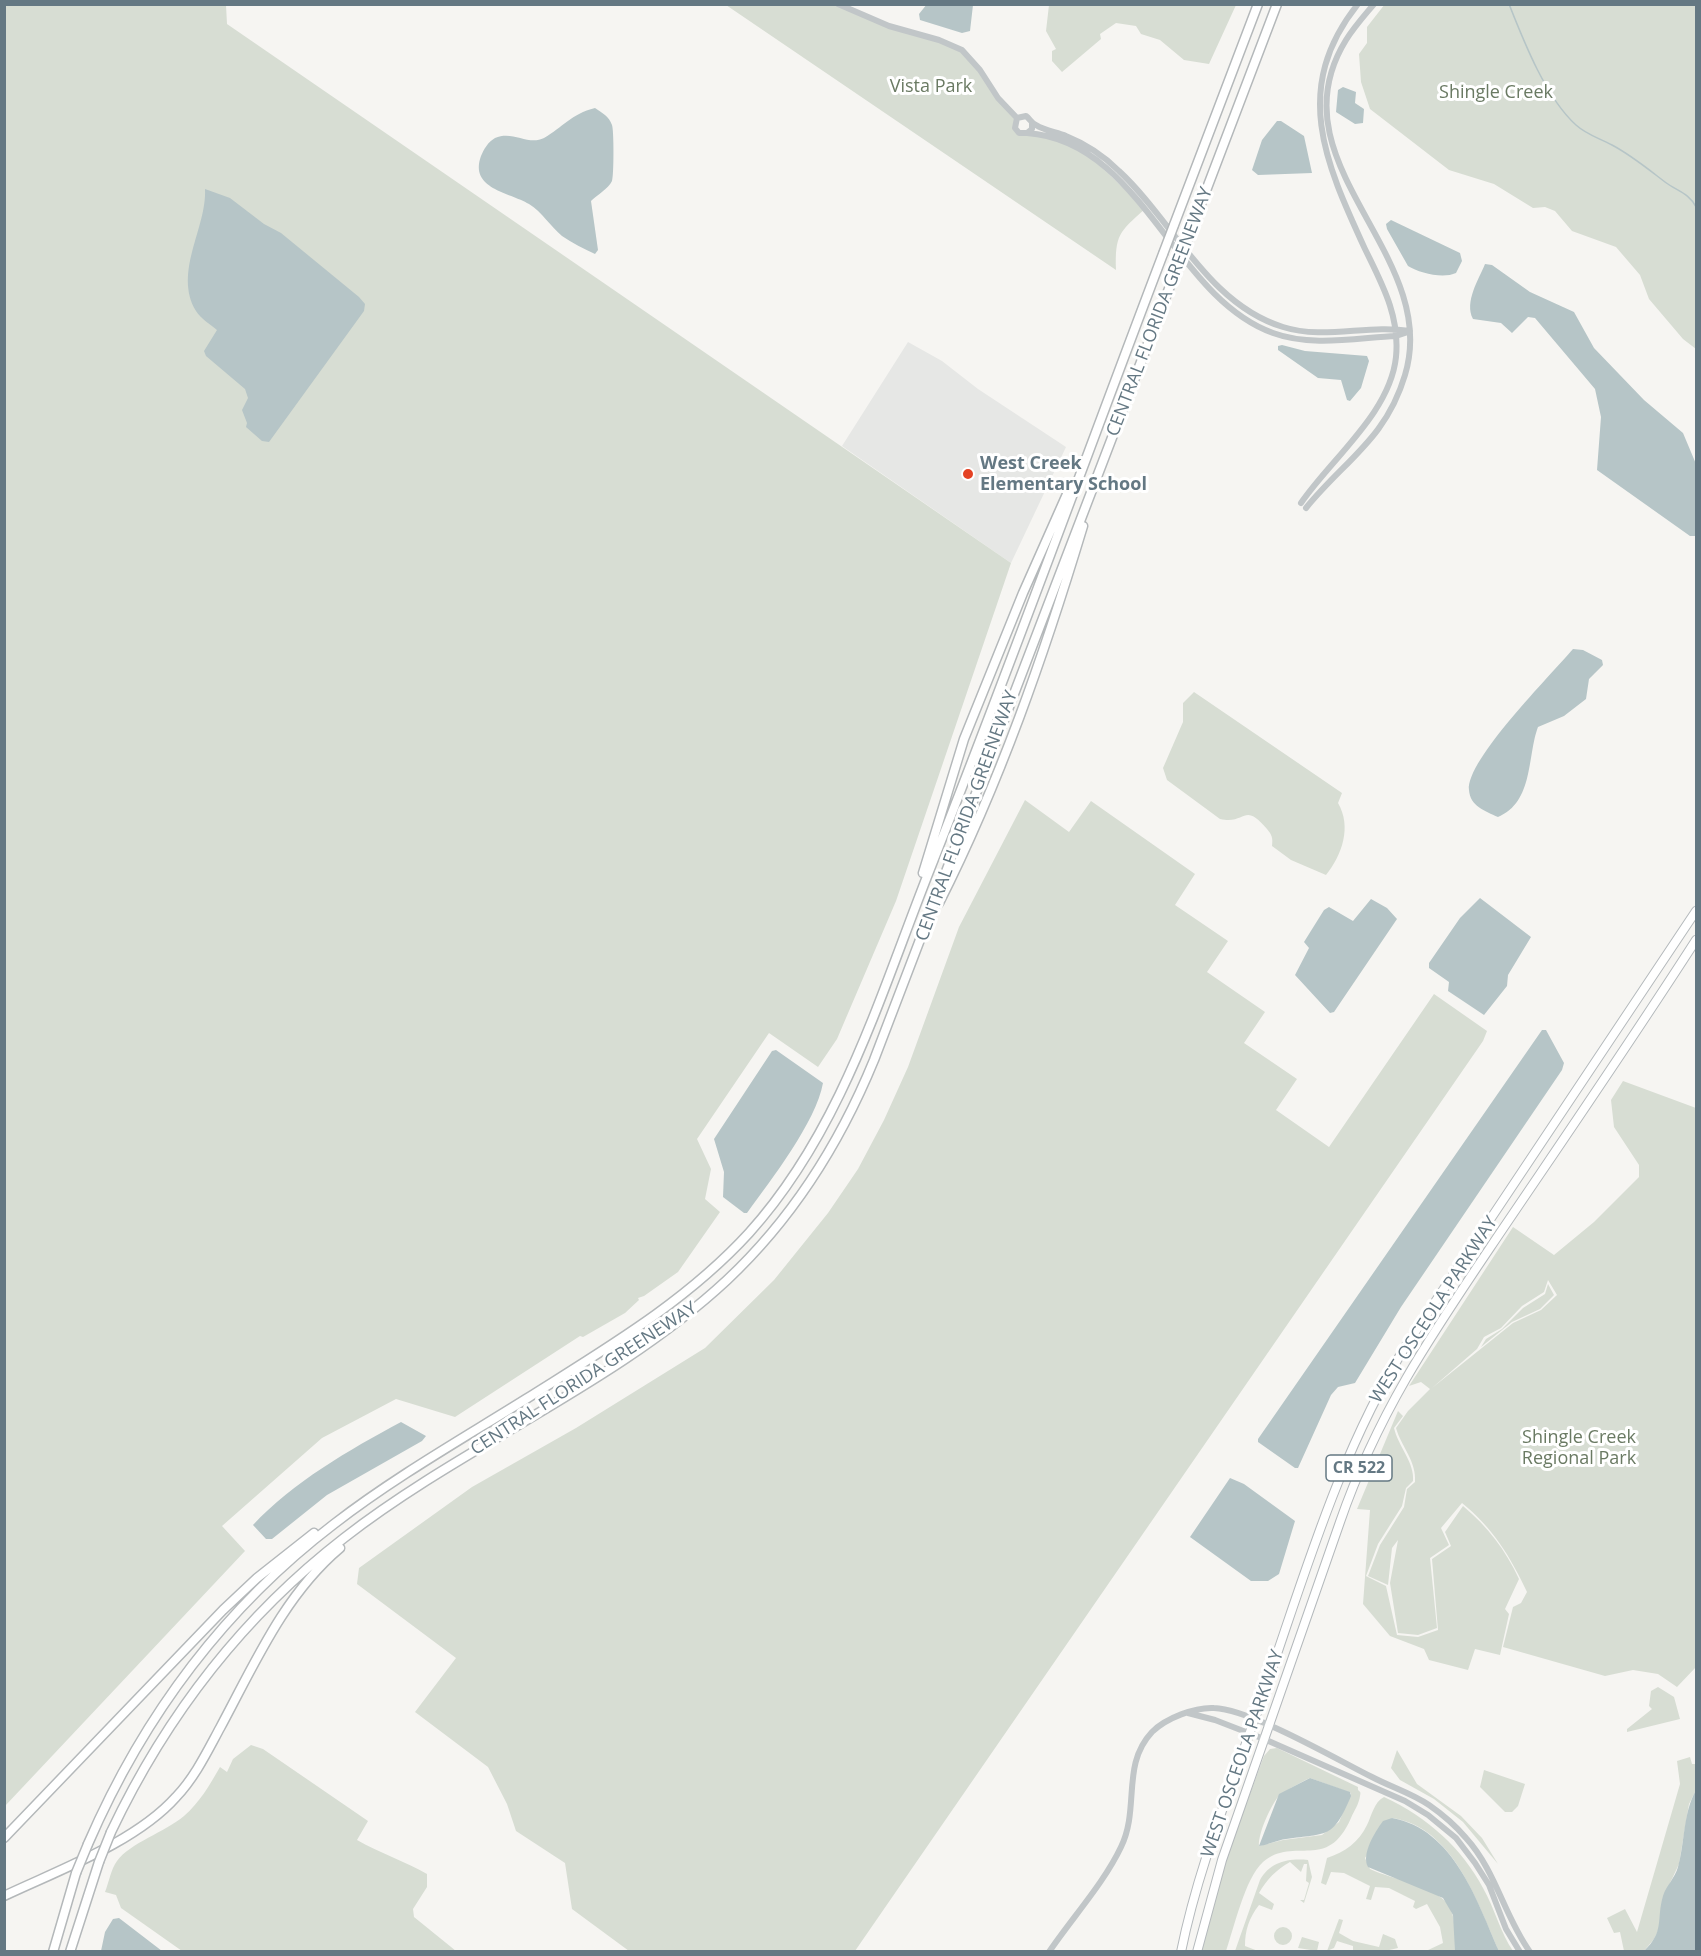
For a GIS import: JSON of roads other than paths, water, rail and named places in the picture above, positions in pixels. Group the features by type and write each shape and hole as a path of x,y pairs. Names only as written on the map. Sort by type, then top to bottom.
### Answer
{"highway":[{"name":"CENTRAL FLORIDA GREENEWAY","path":"428,1461 661,1312 698,1282 749,1233 793,1178 830,1117 850,1075 1258,4"},
{"name":"CENTRAL FLORIDA GREENEWAY","path":"444,1471 670,1326 721,1285 761,1245 807,1188 845,1125 874,1060 919,944 1277,4"},
{"path":"898,950 964,739 1050,529 1093,439"},
{"path":"919,944 955,872 1002,766 1053,625 1101,467"},
{"path":"4,1838 249,1586 351,1505 428,1461"},
{"path":"53,1952 76,1873 121,1773 145,1731 185,1672 230,1618 280,1568 323,1532 428,1461"},
{"path":"70,1952 111,1832 136,1782 172,1721 199,1683 243,1630 292,1581 337,1544 444,1471"},
{"path":"4,1896 130,1834 168,1805 197,1769 277,1624 304,1585 349,1541 444,1471"}],"main road":[{"name":"WEST OSCEOLA PARKWAY","path":"1181,1952 1199,1882 1336,1487 1382,1387 1426,1315 1696,912"},
{"name":"WEST OSCEOLA PARKWAY","path":"1197,1952 1213,1888 1350,1493 1395,1394 1439,1323 1696,940"}],"street":[{"path":"838,4 889,26 939,40 962,50 980,70 998,98 1017,118"},
{"path":"1358,4 1343,23 1329,49 1321,77 1318,107 1329,160 1364,247 1388,296 1395,328 1396,358 1378,409 1332,462 1303,506 1371,441 1387,420 1406,373 1410,331 1403,294 1393,267 1334,156 1328,134 1326,110 1333,67 1345,42 1374,4"},
{"path":"1017,118 1026,116 1032,123 1081,143 1108,160 1135,186 1214,282 1241,305 1271,324 1314,333 1395,328 1410,331"},
{"path":"1017,118 1015,124 1017,130 1059,141 1106,167 1133,195 1208,286 1230,307 1259,326 1277,334 1304,339 1396,336 1410,331"},
{"path":"1027,133 1032,129 1032,123"},
{"path":"1049,1952 1121,1848 1131,1815 1131,1773 1141,1747 1155,1730 1188,1713 1213,1708 1255,1719 1409,1793 1441,1814 1465,1837 1485,1863 1498,1886 1514,1925 1530,1952"},
{"path":"1188,1713 1215,1720 1264,1739 1405,1801 1445,1828 1481,1871 1506,1929 1520,1952"}],"waterway":[{"name":"Shingle Creek","path":"1509,4 1537,69 1565,114 1584,131 1626,153 1686,195 1696,207"}],"place":[{"name":"West Creek Elementary School","path":"968,474"}],"park label":[{"name":"Vista Park","path":"931,87"},
{"name":"Shingle Creek Regional Park","path":"1579,1448"}]}
